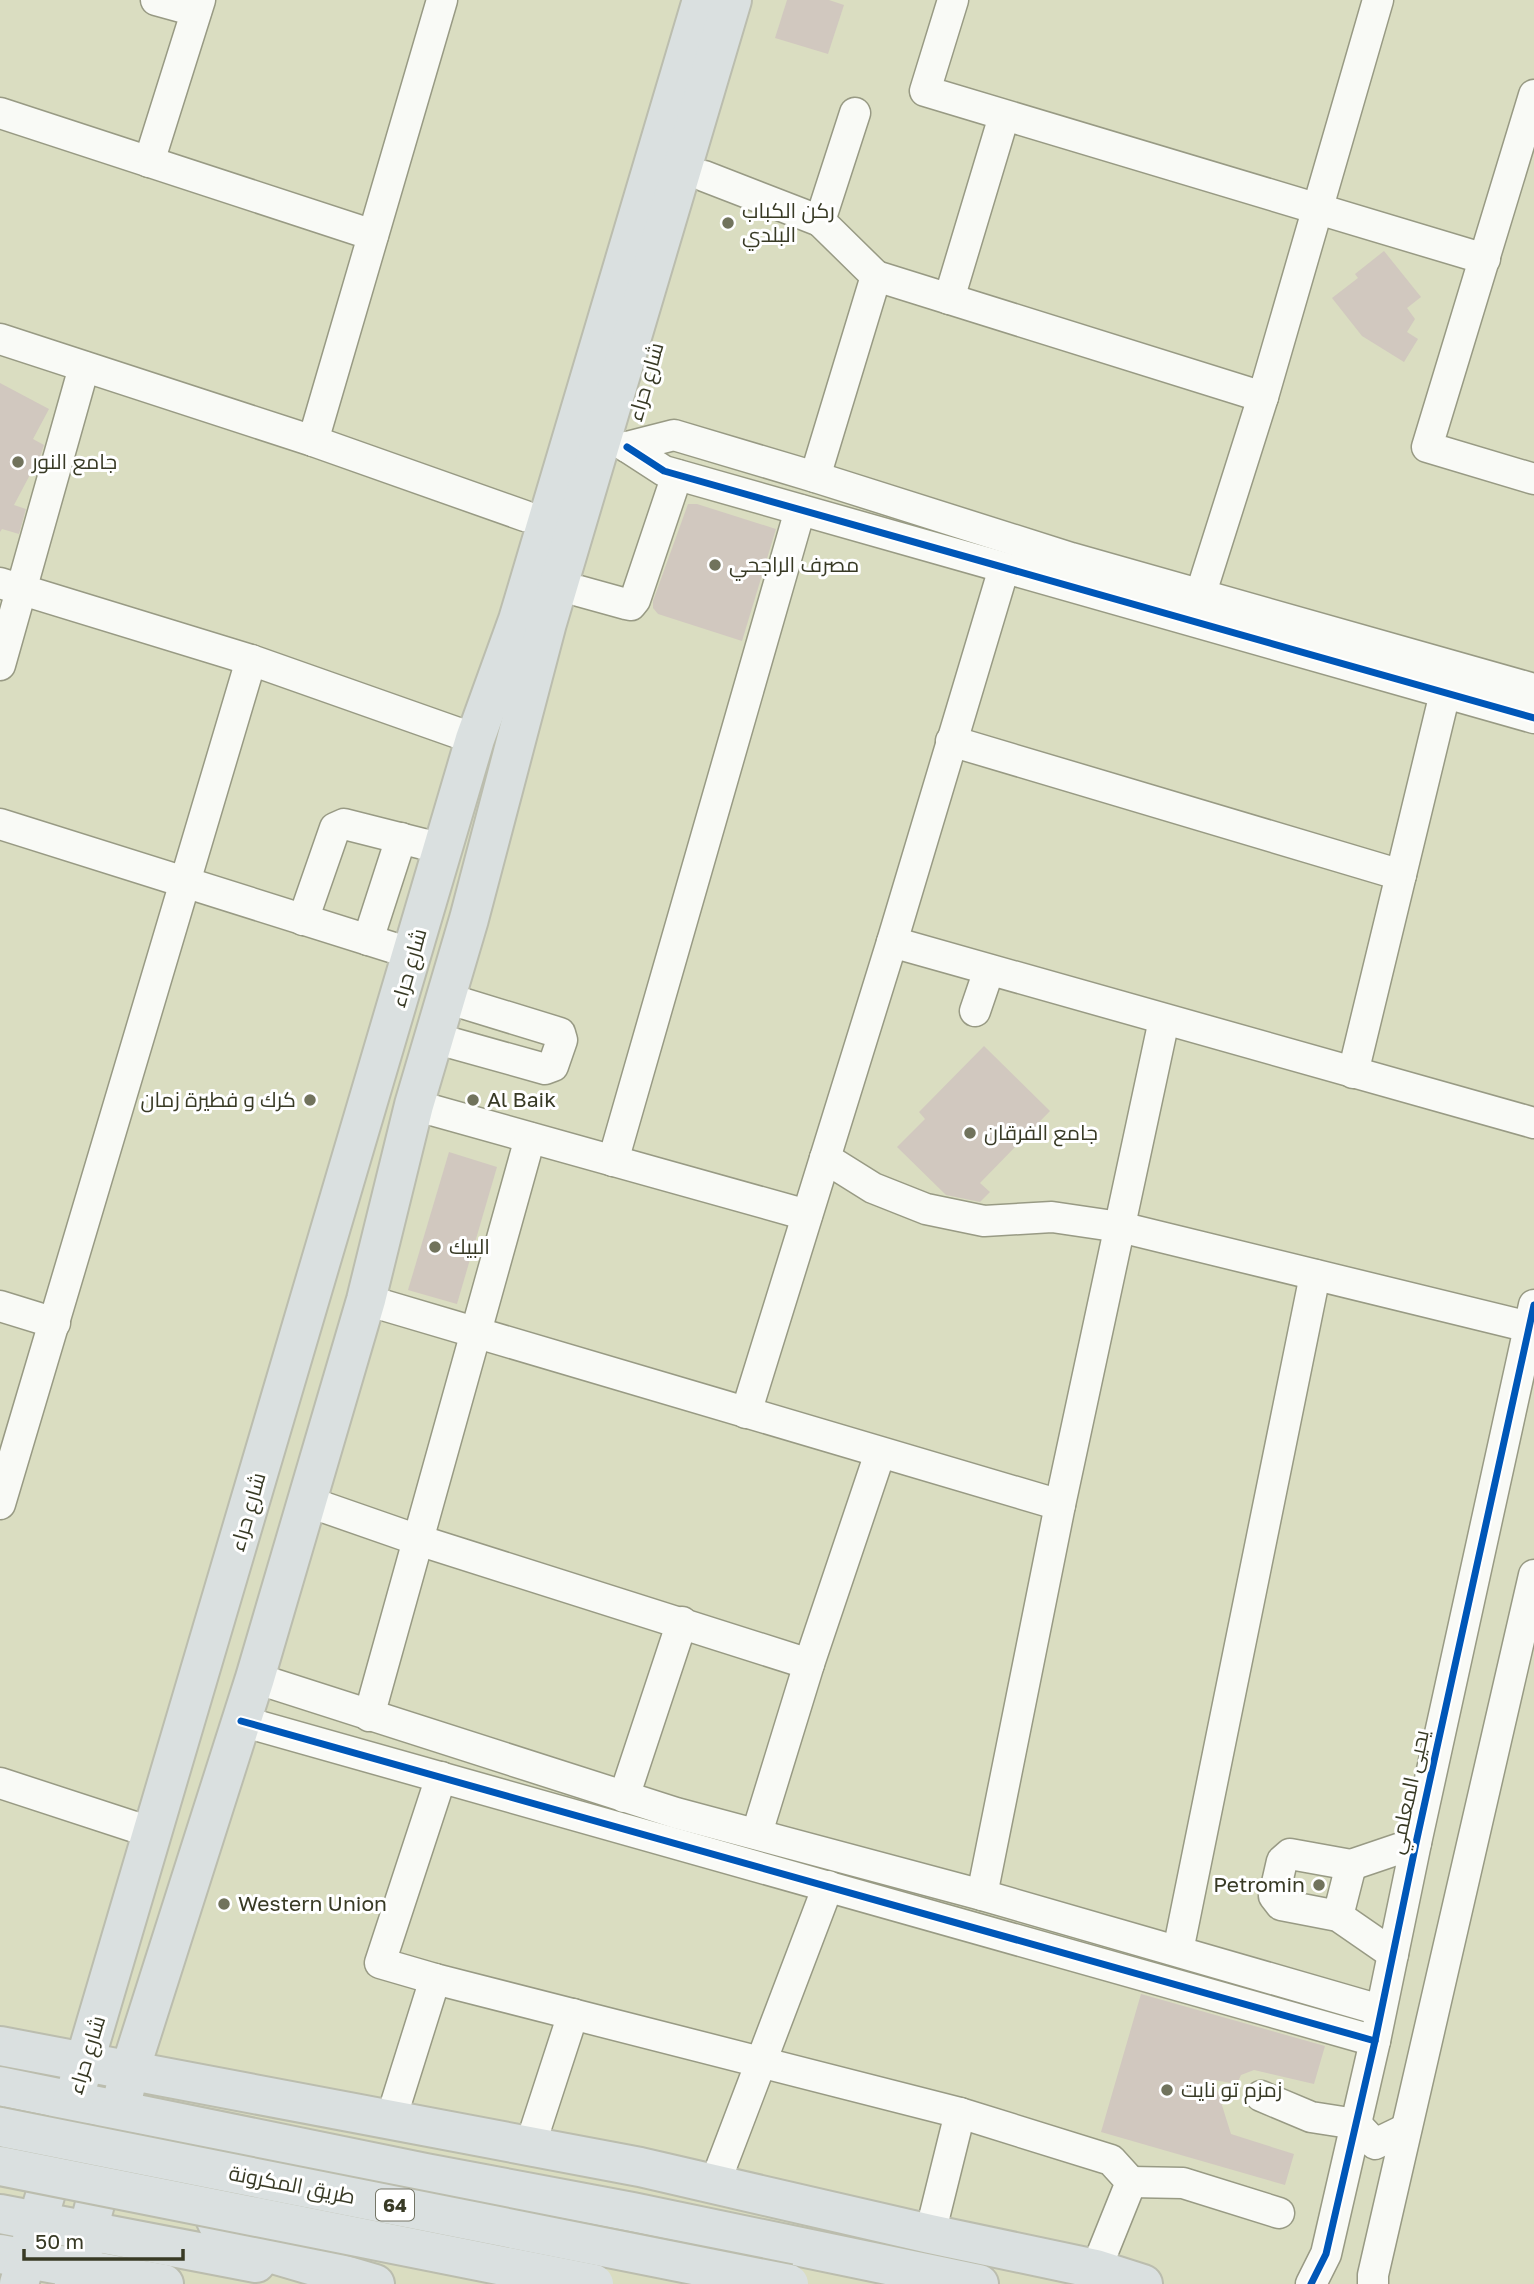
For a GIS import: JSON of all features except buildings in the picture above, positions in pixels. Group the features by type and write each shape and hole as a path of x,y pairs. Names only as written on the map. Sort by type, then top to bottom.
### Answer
{"main road":[{"name":"شارع حراء","path":"15,2266 39,2222 413,954 475,739 496,632 526,516 679,0"},
{"name":"شارع حراء","path":"469,919 532,622 702,0"},
{"name":"شارع حراء","path":"475,739 532,622 732,0"},
{"name":"شارع حراء","path":"76,2277 130,2070 255,1678 366,1300 414,1105 469,919 627,447 754,0"},
{"path":"0,2046 640,2167 1096,2269 1143,2284"},
{"path":"0,2086 979,2284"},
{"name":"طريق المكرونة","path":"0,2127 789,2284"},
{"path":"375,2284 229,2241 216,2223 213,2198 226,2177 251,2155 426,2173"},
{"name":"طريق المكرونة","path":"0,2166 594,2284"},
{"path":"632,2212 640,2167"},
{"path":"0,2214 360,2284"},
{"path":"15,2266 76,2277 164,2284"}],"street":[{"path":"149,162 198,5 156,0"},
{"path":"313,441 442,0"},
{"path":"953,0 925,91 1485,259"},
{"path":"1200,596 1263,397 1378,0"},
{"path":"1534,94 1427,447 1534,479"},
{"path":"0,113 373,236"},
{"path":"820,220 855,113"},
{"path":"949,299 1004,116"},
{"path":"704,176 820,220 876,276 1263,397"},
{"path":"815,477 876,276"},
{"path":"0,339 313,441 526,516"},
{"path":"0,664 11,586 84,367"},
{"path":"627,447 674,435 815,477 1066,571 1445,693 1534,718"},
{"path":"627,447 664,471 1004,568 1066,571 1200,596 1534,689"},
{"path":"579,591 626,604 635,600 677,475"},
{"path":"613,1161 800,510"},
{"path":"746,1413 1004,568"},
{"path":"11,586 251,660 475,739"},
{"path":"0,1504 251,660"},
{"path":"1353,1073 1445,693"},
{"path":"951,741 1401,875"},
{"path":"0,824 413,954"},
{"path":"303,920 335,828 344,824 443,849"},
{"path":"368,940 401,838"},
{"path":"892,942 1534,1123"},
{"path":"975,1011 989,970"},
{"path":"434,1038 545,1069 553,1066 562,1040 560,1033 446,998"},
{"path":"483,1052 496,1013"},
{"path":"982,1895 1060,1505 1164,1020"},
{"path":"414,1105 807,1215"},
{"path":"369,1716 530,1138"},
{"path":"825,1158 873,1188 926,1209 984,1221 1052,1217 1119,1227 1315,1275 1532,1316"},
{"path":"1178,1951 1315,1275"},
{"path":"366,1300 1060,1505"},
{"path":"0,1306 55,1323"},
{"name":"يحيى المعلمي","path":"1311,2284 1326,2254 1375,2041 1532,1316"},
{"path":"757,1833 809,1664 880,1453"},
{"path":"306,1501 418,1540 809,1664"},
{"path":"1373,2284 1406,2129 1532,1593"},
{"path":"624,1797 682,1622"},
{"path":"255,1678 676,1813 982,1895 1380,2010"},
{"path":"241,1721 1375,2041"},
{"path":"441,1777 380,1963 960,2113 1111,2160 1131,2182 1183,2183 1279,2213"},
{"path":"0,1783 153,1833"},
{"path":"672,1842 676,1813"},
{"path":"1393,1954 1338,1916 1281,1905 1274,1896 1282,1861 1290,1854 1351,1865 1416,1843"},
{"path":"1338,1916 1351,1865"},
{"path":"715,2183 828,1886"},
{"path":"391,2119 435,1979"},
{"path":"530,2146 573,2014"},
{"path":"1261,2096 1311,2117 1356,2124 1376,2144 1406,2129"},
{"path":"930,2234 960,2113"},
{"path":"1096,2269 1131,2182"}],"cycle path":[{"path":"627,447 664,471 1534,718"},
{"path":"1311,2284 1326,2254 1375,2041 1534,1305"},
{"path":"241,1721 1375,2041"}],"place":[{"name":"ركن الكباب البلدي","path":"728,223"},
{"name":"جامع النور","path":"18,462"},
{"name":"مصرف الراجحي","path":"715,565"},
{"name":"كرك و فطيرة زمان","path":"310,1100"},
{"name":"Al Baik","path":"473,1100"},
{"name":"جامع الفرقان","path":"970,1133"},
{"name":"البيك","path":"435,1247"},
{"name":"Petromin","path":"1319,1885"},
{"name":"Western Union","path":"224,1904"},
{"name":"زمزم تو نايت","path":"1167,2090"}]}
